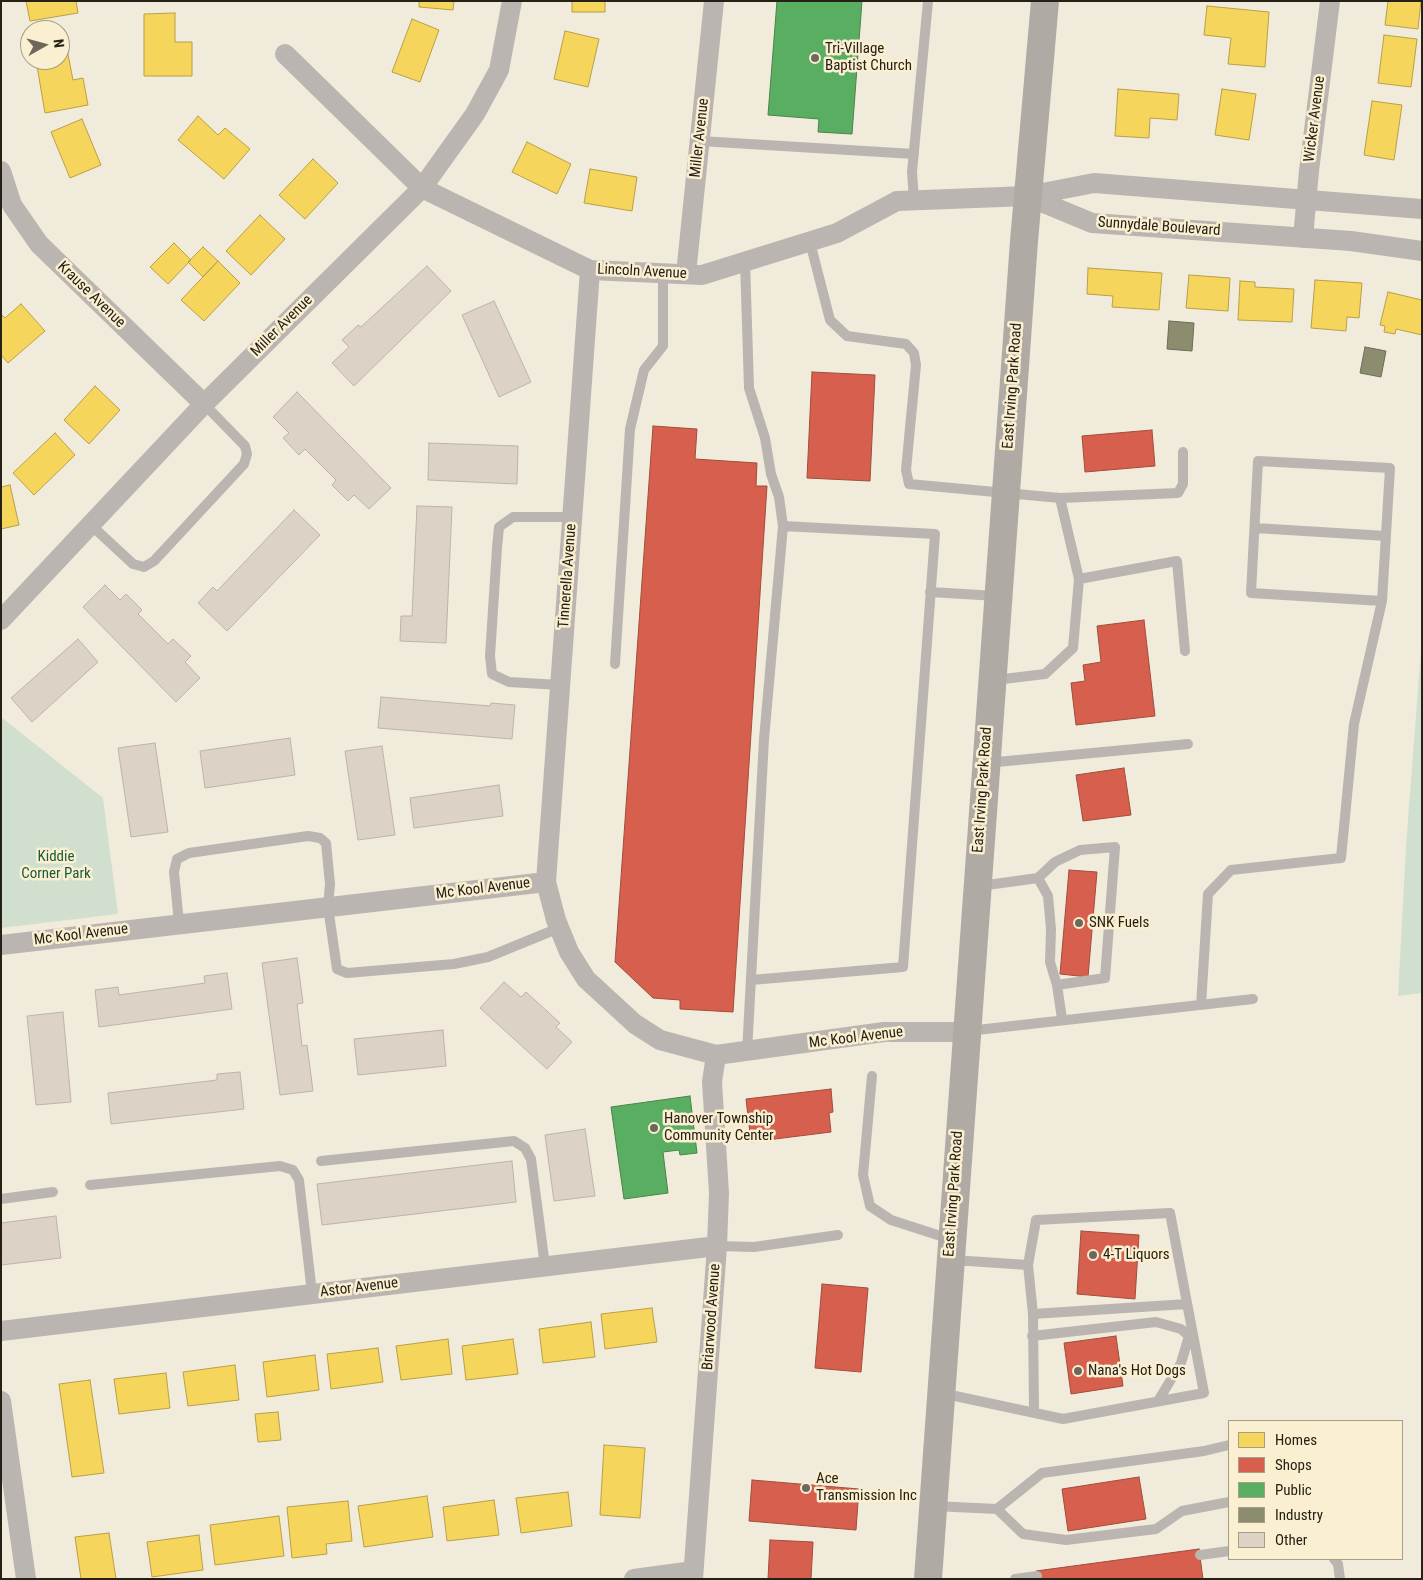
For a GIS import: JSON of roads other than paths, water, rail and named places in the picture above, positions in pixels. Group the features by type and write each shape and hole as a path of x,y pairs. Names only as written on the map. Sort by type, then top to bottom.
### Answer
{"main road":[{"name":"East Irving Park Road","path":"928,1579 991,680 1027,196 1045,1"}],"street":[{"name":"Miller Avenue","path":"1,620 204,404 422,188 475,114 499,70 512,1"},
{"name":"Miller Avenue","path":"686,274 714,1"},
{"name":"Wicker Avenue","path":"1304,238 1330,1"},
{"name":"Lincoln Avenue","path":"285,54 422,188 590,270 702,275 837,233 897,201 1027,196"},
{"name":"Krause Avenue","path":"1,171 12,205 38,244 204,404"},
{"path":"1027,196 1094,183 1422,209"},
{"name":"Sunnydale Boulevard","path":"1027,196 1092,223 1381,244 1422,251"},
{"name":"Tinnerella Avenue","path":"546,882 590,270"},
{"name":"Mc Kool Avenue","path":"1,945 546,882 559,928 569,952 586,979 635,1024 660,1040 716,1055 884,1032 966,1032"},
{"name":"Briarwood Avenue","path":"693,1575 717,1246 719,1193 712,1082 716,1055"},
{"name":"Astor Avenue","path":"1,1331 717,1246"},
{"path":"1,1401 26,1579"},
{"path":"634,1579 693,1575"}],"lane":[{"path":"914,200 914,154 928,1"},
{"path":"700,141 914,154"},
{"path":"810,242 830,320 847,336 906,344 914,353 916,365 906,470 909,484 1060,498 1178,493 1183,484 1183,452"},
{"path":"746,262 749,388 765,438 771,474 779,497 783,526 764,739 746,1052"},
{"path":"615,664 630,430 644,370 663,346 663,273"},
{"path":"91,525 133,564 144,567 154,561 244,464 247,454 245,446 204,404"},
{"path":"1201,1004 1208,894 1231,870 1341,858 1354,724 1382,601 1390,468 1258,461 1251,593 1382,601"},
{"path":"991,680 1045,674 1073,648 1079,579 1060,498"},
{"path":"560,685 509,682 492,674 490,656 496,548 499,527 513,517 572,517"},
{"path":"750,980 903,968 934,534 783,526"},
{"path":"1255,528 1386,536"},
{"path":"1079,579 1177,561 1185,651"},
{"path":"930,592 998,596"},
{"path":"985,763 1042,760 1188,744"},
{"path":"179,923 174,872 177,859 189,853 308,836 320,838 326,843 330,884 328,907 337,968 347,974 454,964 488,957 559,928"},
{"path":"976,886 1038,878 1055,862 1080,850 1115,847 1105,978 1057,985"},
{"path":"1038,878 1048,896 1051,929 1050,962 1057,985 1062,1019"},
{"path":"966,1032 1062,1019 1253,999"},
{"path":"872,1076 863,1175 870,1206 891,1220 951,1249 1028,1265"},
{"path":"321,1161 514,1141 525,1148 531,1159 545,1266"},
{"path":"90,1185 280,1166 292,1170 298,1180 312,1294"},
{"path":"1,1200 53,1192"},
{"path":"940,1393 1034,1413 1063,1419 1204,1393 1170,1213 1036,1220 1028,1265 1033,1314 1034,1413"},
{"path":"717,1246 754,1247 838,1235"},
{"path":"1033,1314 1188,1304"},
{"path":"1032,1336 1156,1322 1182,1328 1189,1336 1181,1363 1158,1401"},
{"path":"997,1509 1042,1473 1204,1451 1228,1445"},
{"path":"933,1506 997,1509 1023,1534 1066,1540 1156,1529 1182,1511 1228,1502"},
{"path":"1200,1555 1228,1551"},
{"path":"1335,1560 1338,1564 1340,1579"},
{"path":"1015,1579 1037,1576"}],"place":[{"name":"Tri-Village Baptist Church","path":"815,58"},
{"name":"SNK Fuels","path":"1079,923"},
{"name":"Hanover Township Community Center","path":"654,1128"},
{"name":"4-T Liquors","path":"1093,1255"},
{"name":"Nana's Hot Dogs","path":"1078,1371"},
{"name":"Ace Transmission Inc","path":"806,1488"}],"park label":[{"name":"Kiddie Corner Park","path":"56,866"}]}
